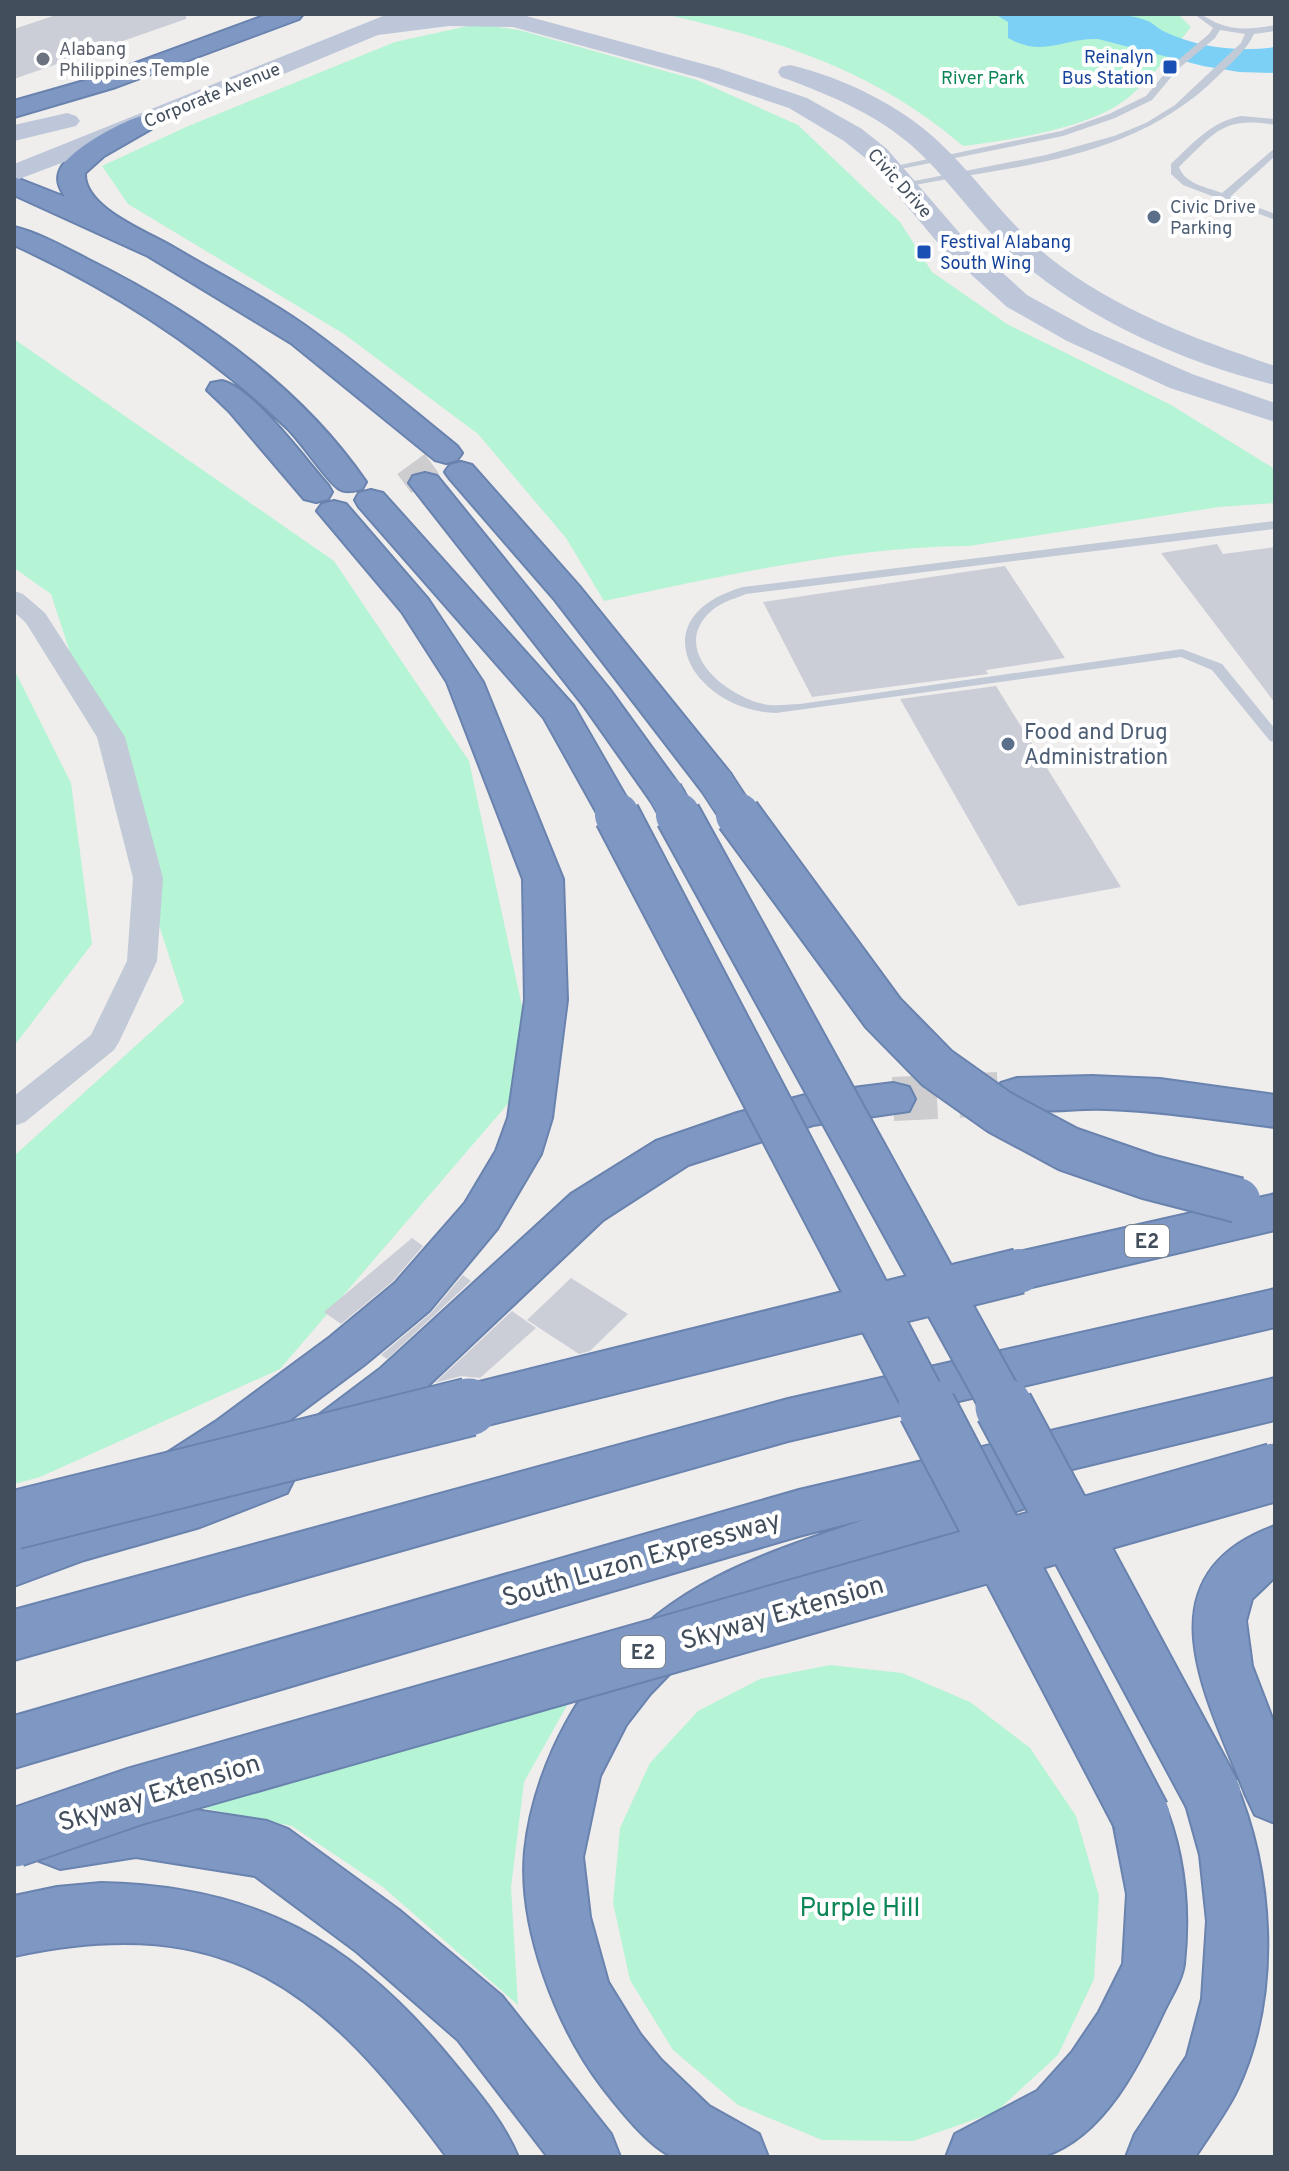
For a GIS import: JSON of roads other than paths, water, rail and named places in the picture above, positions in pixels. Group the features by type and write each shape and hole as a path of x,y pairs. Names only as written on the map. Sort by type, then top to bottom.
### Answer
{"highway":[{"path":"14,109 300,19"},
{"path":"119,230 78,196 71,187 72,171 95,150 142,124"},
{"path":"14,185 119,230 232,294 323,352 454,463 567,593 716,782 748,831 883,1013 937,1068 999,1112 1068,1149 1149,1177 1238,1200 1275,1203"},
{"path":"14,212 131,266 205,310 279,379 343,496 465,682 543,879 546,1000 530,1118 518,1154 481,1216 412,1297 347,1351 233,1437 79,1538"},
{"path":"14,235 111,282 178,323 310,431"},
{"path":"14,259 82,293 170,349 240,404 343,496 560,713 611,804 1141,1816 1157,1894 1153,1968 1121,2034 1094,2074 1059,2113 978,2157"},
{"path":"323,352 373,424 418,474 597,698 665,792 1123,1624 1212,1794 1229,1855 1237,1921 1233,1999 1214,2070 1158,2157"},
{"path":"1017,1094 1092,1092 1160,1095 1275,1111"},
{"path":"14,1563 79,1538 200,1505 280,1473 399,1382 587,1207 672,1153 737,1130 813,1109 893,1099"},
{"name":"E2","path":"14,1520 743,1337 1275,1212"},
{"path":"14,1635 788,1420 1275,1308"},
{"path":"728,2154 663,2108 620,2061 581,1993 563,1935 554,1856 567,1787 585,1739 612,1696 652,1651 703,1610 759,1580 1270,1400"},
{"name":"South Luzon Expressway","path":"14,1742 799,1513 1270,1400"},
{"name":"Skyway Extension","path":"14,1838 136,1796 1275,1472"},
{"path":"1275,1549 1250,1562 1229,1588 1217,1621 1221,1663 1275,1796"},
{"path":"14,1849 136,1829 267,1849 378,1931 480,2018 588,2157"},
{"path":"14,1926 117,1912 199,1920 278,1948 346,1994 429,2079 486,2157"}],"main road":[{"name":"Corporate Avenue","path":"14,173 409,14"},
{"name":"Civic Drive","path":"357,35 440,20 503,17 775,94 840,127 897,176 953,243 1017,301 1078,335 1181,381 1275,413"},
{"name":"Corporate Avenue","path":"14,141 300,19"},
{"name":"Civic Drive","path":"762,62 831,87 901,124 947,166 1013,240 1069,285 1113,310 1207,353 1275,376"},
{"path":"14,133 67,121"}],"street":[{"path":"14,599 36,618 111,737 148,878 142,961 103,1042 14,1114"}],"lane":[{"path":"1198,14 1218,26 1251,31 1275,28"},
{"path":"897,176 947,166 1112,116 1149,98 1174,68 1212,36 1218,26"},
{"path":"897,176 1087,147 1140,129 1180,106 1245,44 1251,31"},
{"path":"1275,122 1247,116 1227,119 1174,166 1176,174 1186,183 1275,217"},
{"path":"1224,197 1275,151"},
{"path":"1275,525 743,591 715,602 696,620 688,641 697,663 712,684 735,698 767,709 800,708 1182,653 1217,667 1275,738"}],"water":[{"path":"1096,12 1135,17 1178,37 1205,45 1233,49 1275,47 1275,73 1239,72 1203,66 1098,39 1043,47 1021,44 1008,38 1008,22 995,14"}],"tunnel":[{"path":"411,464 425,483"},
{"path":"893,1099 998,1094"}],"place":[{"name":"Alabang Philippines Temple","path":"43,59"},
{"name":"Reinalyn Bus Station","path":"1170,67"},
{"name":"Civic Drive Parking","path":"1154,217"},
{"name":"Festival Alabang South Wing","path":"924,252"},
{"name":"Food and Drug Administration","path":"1008,744"}],"park label":[{"name":"River Park","path":"983,78"},
{"name":"Purple Hill","path":"860,1907"}]}
